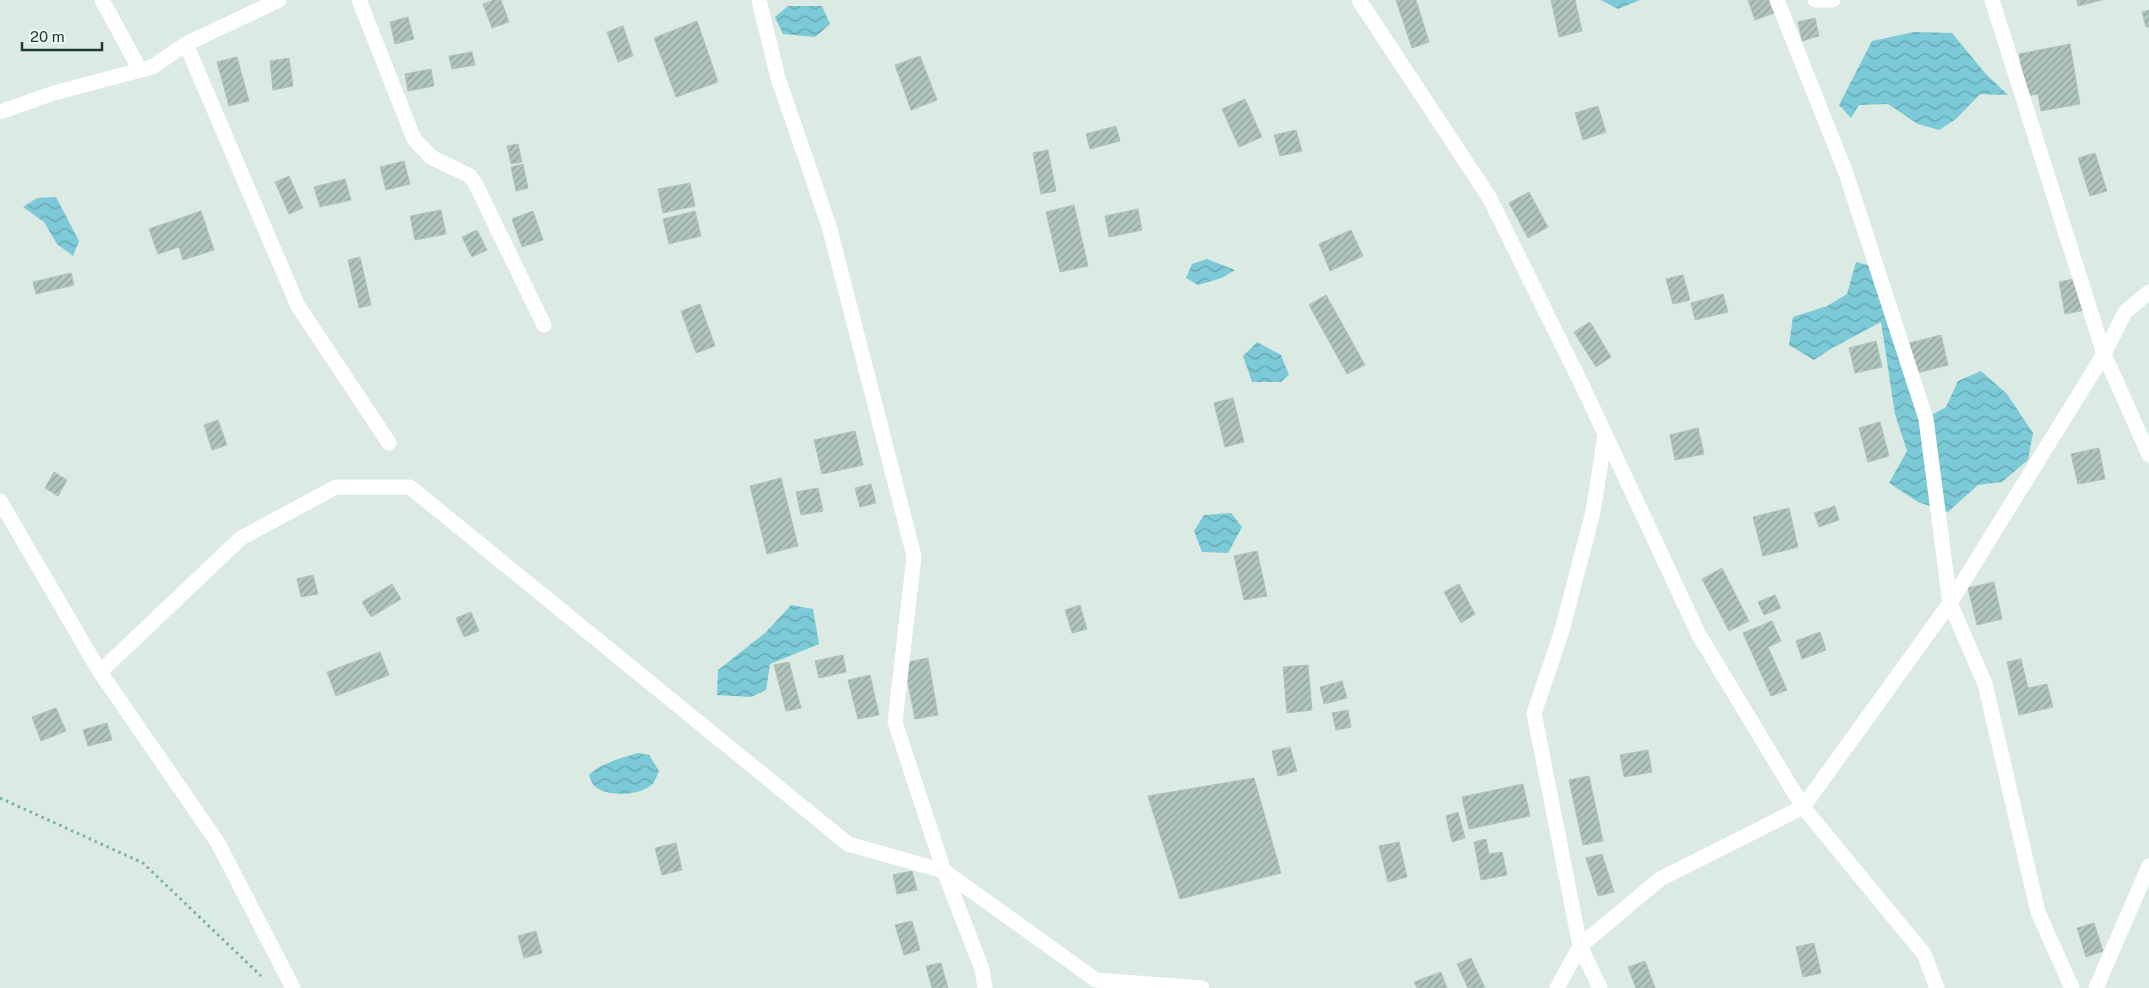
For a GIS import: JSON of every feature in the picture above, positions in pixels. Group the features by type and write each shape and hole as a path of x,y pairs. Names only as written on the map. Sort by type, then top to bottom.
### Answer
{"street":[{"path":"102,0 140,70"},
{"path":"0,112 54,93 152,67 186,44 279,0"},
{"path":"359,0 414,139 431,157 470,176 544,325"},
{"path":"759,0 778,78 829,226 914,556 895,722 944,872 982,969 985,988"},
{"path":"1359,0 1489,197 1583,387 1699,635 1803,807 1924,954 1937,988"},
{"path":"1776,0 1846,173 1926,419 1950,603 1985,684 2038,912 2072,988"},
{"path":"1815,0 1833,0"},
{"path":"1992,0 2104,354 2149,455"},
{"path":"186,44 298,306 389,443"},
{"path":"1558,988 1580,946 1660,879 1803,807 1950,603 2104,354 2125,312 2149,292"},
{"path":"1600,988 1580,946 1534,713 1560,634 1593,512 1605,436"},
{"path":"100,672 241,538 336,487 410,487 848,844 944,872 1096,980 1202,988"},
{"path":"0,501 100,672 218,843 293,988"},
{"path":"2096,988 2149,866"}],"path":[{"path":"0,798 143,863 268,981"}],"water":[{"path":"1601,0 1640,0 1618,9"},
{"path":"788,6 822,6 830,24 815,37 783,34 775,17"},
{"path":"1914,32 1952,33 1985,73 2008,95 1980,94 1956,119 1939,130 1918,124 1888,104 1859,105 1851,118 1839,105 1872,41"},
{"path":"56,197 79,241 73,256 57,244 44,222 23,207 37,198"},
{"path":"1207,259 1235,270 1222,278 1198,285 1186,278 1192,264"},
{"path":"1856,262 1876,267 1926,418 1946,407 1958,381 1981,371 2007,394 2033,433 2028,460 2002,482 1978,485 1948,512 1918,502 1889,483 1907,451 1895,414 1881,322 1814,360 1789,345 1793,317 1827,306 1847,294"},
{"path":"1257,342 1281,355 1289,375 1281,382 1252,382 1243,356"},
{"path":"1231,513 1242,527 1228,553 1202,552 1194,531 1204,515"},
{"path":"791,605 813,609 819,644 770,664 766,690 751,697 717,695 718,670 765,633"},
{"path":"638,753 649,755 659,771 654,782 649,787 627,794 618,794 603,791 593,784 589,775 593,771 612,761"}],"building":[{"path":"494,0 501,0 509,22 492,28 483,4"},
{"path":"1396,0 1416,0 1429,42 1412,48"},
{"path":"1551,0 1575,0 1582,31 1559,37"},
{"path":"1748,0 1769,0 1774,13 1755,20"},
{"path":"2077,0 2102,0 2078,6"},
{"path":"2149,10 2149,27 2146,27 2142,12"},
{"path":"408,17 414,39 395,44 390,22"},
{"path":"1815,18 1819,36 1802,41 1798,22"},
{"path":"697,21 718,82 676,97 654,38"},
{"path":"623,26 633,56 618,62 607,32"},
{"path":"2070,44 2080,104 2041,111 2038,94 2027,96 2019,54"},
{"path":"472,52 475,65 452,69 449,56"},
{"path":"920,56 937,100 911,110 895,65"},
{"path":"237,57 249,101 229,106 217,62"},
{"path":"289,58 293,86 273,90 270,61"},
{"path":"431,69 434,86 408,91 405,74"},
{"path":"1245,99 1262,137 1239,147 1222,109"},
{"path":"1598,106 1606,132 1583,140 1575,113"},
{"path":"1116,126 1120,141 1090,149 1086,134"},
{"path":"1296,130 1302,151 1280,156 1274,135"},
{"path":"518,144 522,162 511,164 507,146"},
{"path":"1048,150 1056,191 1041,194 1033,153"},
{"path":"2095,153 2107,191 2090,196 2078,158"},
{"path":"404,161 410,184 386,190 380,167"},
{"path":"523,164 528,188 516,191 511,167"},
{"path":"289,176 303,208 289,214 275,182"},
{"path":"345,179 351,200 320,207 314,187"},
{"path":"690,183 695,206 663,213 658,189"},
{"path":"1529,192 1548,227 1528,238 1509,203"},
{"path":"1074,205 1088,266 1060,272 1046,212"},
{"path":"1138,209 1142,230 1109,237 1105,216"},
{"path":"441,210 446,234 415,240 410,216"},
{"path":"201,211 214,250 183,260 179,247 158,254 149,229"},
{"path":"533,211 543,240 522,247 512,219"},
{"path":"695,211 701,236 669,244 663,219"},
{"path":"477,230 487,250 472,257 462,237"},
{"path":"1351,230 1363,256 1330,271 1319,244"},
{"path":"360,257 371,305 359,308 348,260"},
{"path":"71,273 74,285 36,294 33,282"},
{"path":"1683,275 1690,300 1673,304 1666,279"},
{"path":"2078,278 2085,310 2065,314 2059,282"},
{"path":"1723,294 1728,312 1695,320 1691,303"},
{"path":"1326,295 1365,365 1347,374 1309,305"},
{"path":"700,304 715,346 696,353 681,311"},
{"path":"1590,322 1611,357 1596,367 1574,332"},
{"path":"1941,335 1948,365 1917,373 1909,343"},
{"path":"1876,341 1882,367 1855,373 1849,348"},
{"path":"1233,398 1244,442 1225,447 1214,403"},
{"path":"218,420 227,445 212,450 204,425"},
{"path":"1880,422 1889,456 1868,462 1859,428"},
{"path":"1698,428 1704,454 1675,460 1670,435"},
{"path":"855,431 863,465 822,474 814,440"},
{"path":"2099,448 2105,479 2078,484 2071,454"},
{"path":"54,472 67,480 58,496 45,488"},
{"path":"781,478 798,546 767,554 750,486"},
{"path":"871,484 876,503 860,507 855,488"},
{"path":"818,488 823,511 801,515 796,492"},
{"path":"1835,506 1839,520 1819,527 1814,513"},
{"path":"1789,508 1798,547 1763,556 1753,517"},
{"path":"1257,551 1267,596 1244,600 1234,556"},
{"path":"1722,568 1749,621 1729,631 1702,579"},
{"path":"313,575 318,594 301,597 297,579"},
{"path":"1994,582 2002,619 1977,625 1968,588"},
{"path":"392,584 401,599 371,617 362,602"},
{"path":"1459,584 1475,614 1461,623 1444,592"},
{"path":"1775,595 1781,608 1764,615 1758,602"},
{"path":"1080,605 1087,629 1072,633 1065,610"},
{"path":"471,612 479,631 464,637 456,618"},
{"path":"1772,621 1781,641 1768,647 1787,690 1771,696 1743,633"},
{"path":"1820,632 1826,650 1802,659 1796,641"},
{"path":"380,652 389,675 336,696 327,672"},
{"path":"843,655 846,672 819,678 815,661"},
{"path":"928,658 938,715 915,719 904,663"},
{"path":"2021,659 2028,688 2047,684 2053,707 2019,715 2007,662"},
{"path":"789,662 801,708 786,711 774,665"},
{"path":"1308,665 1312,710 1287,713 1283,667"},
{"path":"870,675 879,715 858,719 848,680"},
{"path":"1342,681 1347,698 1324,704 1320,687"},
{"path":"56,708 66,731 41,741 32,717"},
{"path":"1348,710 1351,727 1336,730 1332,713"},
{"path":"107,723 112,740 88,746 83,730"},
{"path":"1290,747 1297,771 1278,776 1272,751"},
{"path":"1648,750 1652,772 1624,777 1620,755"},
{"path":"1589,776 1603,841 1583,845 1569,780"},
{"path":"1254,778 1281,873 1180,899 1148,796"},
{"path":"1523,784 1530,816 1469,829 1462,797"},
{"path":"1458,812 1465,838 1452,842 1446,816"},
{"path":"1486,839 1489,854 1502,852 1507,875 1481,880 1474,842"},
{"path":"1399,842 1407,877 1388,882 1379,846"},
{"path":"676,843 682,870 662,875 655,848"},
{"path":"1602,854 1614,892 1598,896 1586,858"},
{"path":"912,871 917,890 897,894 893,875"},
{"path":"912,921 920,950 904,955 895,925"},
{"path":"2094,923 2103,951 2086,957 2077,928"},
{"path":"536,931 542,953 524,958 518,936"},
{"path":"1814,943 1821,973 1803,977 1796,947"},
{"path":"1471,958 1485,988 1468,988 1457,964"},
{"path":"1645,961 1655,988 1636,988 1628,967"},
{"path":"941,963 948,988 932,988 926,966"},
{"path":"1441,972 1447,988 1417,988 1414,982"}]}
